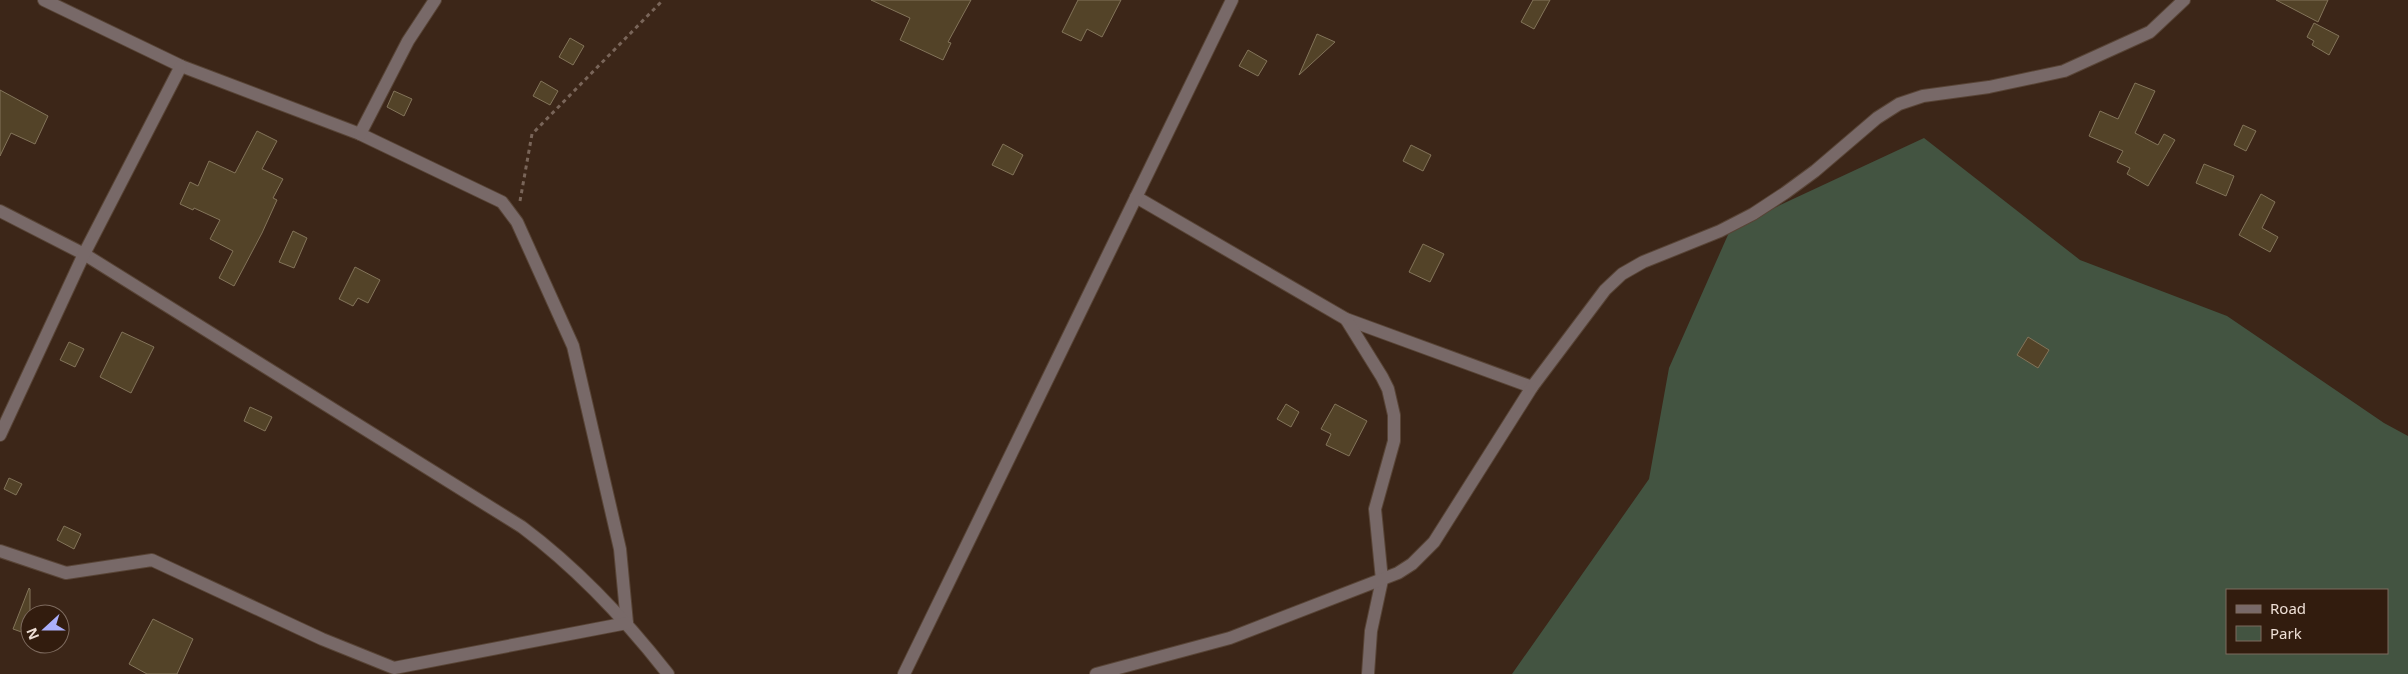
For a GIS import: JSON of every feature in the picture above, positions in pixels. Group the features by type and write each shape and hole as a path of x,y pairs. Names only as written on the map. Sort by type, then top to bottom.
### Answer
{"street":[{"path":"44,0 181,66 360,134 502,202 517,222 573,346 620,550 627,623"},
{"path":"360,134 408,41 435,0"},
{"path":"904,674 1232,0"},
{"path":"1096,674 1230,638 1382,580 1412,564 1434,542 1532,387 1605,290 1622,274 1643,262 1720,231 1753,214 1815,171 1888,110 1924,96 1989,87 2064,71 2150,32 2184,0"},
{"path":"0,435 84,254 181,66"},
{"path":"1136,197 1346,319 1532,387"},
{"path":"0,211 84,254 522,527 554,551 627,623 668,674"},
{"path":"1346,319 1382,377 1388,389 1394,415 1394,441 1375,509 1382,580 1372,631 1368,674"},
{"path":"0,551 66,573 152,560 322,639 394,668 627,623"}],"path":[{"path":"517,222 532,134 663,0"}],"green space":[{"path":"1924,138 2080,260 2227,316 2384,423 2408,436 2408,674 1512,674 1649,479 1669,368 1731,228"}],"building":[{"path":"871,0 971,0 948,42 951,43 943,60 900,40 910,18"},
{"path":"1078,0 1121,0 1102,37 1087,29 1081,41 1062,32"},
{"path":"1533,0 1550,0 1534,29 1521,22"},
{"path":"2276,0 2328,0 2318,22"},
{"path":"2314,23 2339,36 2329,55 2312,45 2314,41 2307,37"},
{"path":"1317,34 1335,42 1299,75"},
{"path":"570,38 584,46 573,65 559,57"},
{"path":"1248,50 1267,61 1258,76 1239,66"},
{"path":"541,81 558,91 550,105 533,96"},
{"path":"2135,83 2155,91 2135,133 2158,145 2164,134 2175,140 2148,186 2127,174 2130,168 2117,162 2123,151 2089,136 2100,111 2118,119"},
{"path":"0,90 48,116 35,144 11,133 0,156"},
{"path":"394,91 412,99 404,116 387,107"},
{"path":"2243,125 2256,131 2246,151 2234,145"},
{"path":"257,131 277,141 262,169 283,179 273,198 277,200 262,233 234,286 219,278 233,251 210,239 220,220 180,204 190,182 198,186 209,161 235,173"},
{"path":"1003,144 1023,155 1013,175 992,165"},
{"path":"1411,145 1431,155 1423,171 1403,161"},
{"path":"2204,164 2234,176 2226,196 2196,183"},
{"path":"2261,194 2275,202 2262,228 2278,237 2270,252 2239,235"},
{"path":"293,231 307,238 294,268 279,262"},
{"path":"1423,244 1444,254 1430,282 1409,272"},
{"path":"355,267 380,280 368,303 358,298 353,306 339,299"},
{"path":"122,332 154,347 131,393 100,377"},
{"path":"2028,337 2049,350 2038,368 2017,355"},
{"path":"69,342 84,349 75,367 60,360"},
{"path":"1286,404 1299,412 1291,427 1277,419"},
{"path":"1335,404 1367,421 1349,456 1326,445 1331,434 1321,429"},
{"path":"250,407 272,417 265,431 244,421"},
{"path":"9,478 22,484 16,495 4,489"},
{"path":"64,526 81,534 74,549 57,540"},
{"path":"29,588 30,604 23,604"},
{"path":"20,611 20,631 13,629"},
{"path":"153,619 193,639 177,674 147,674 129,664"}]}
